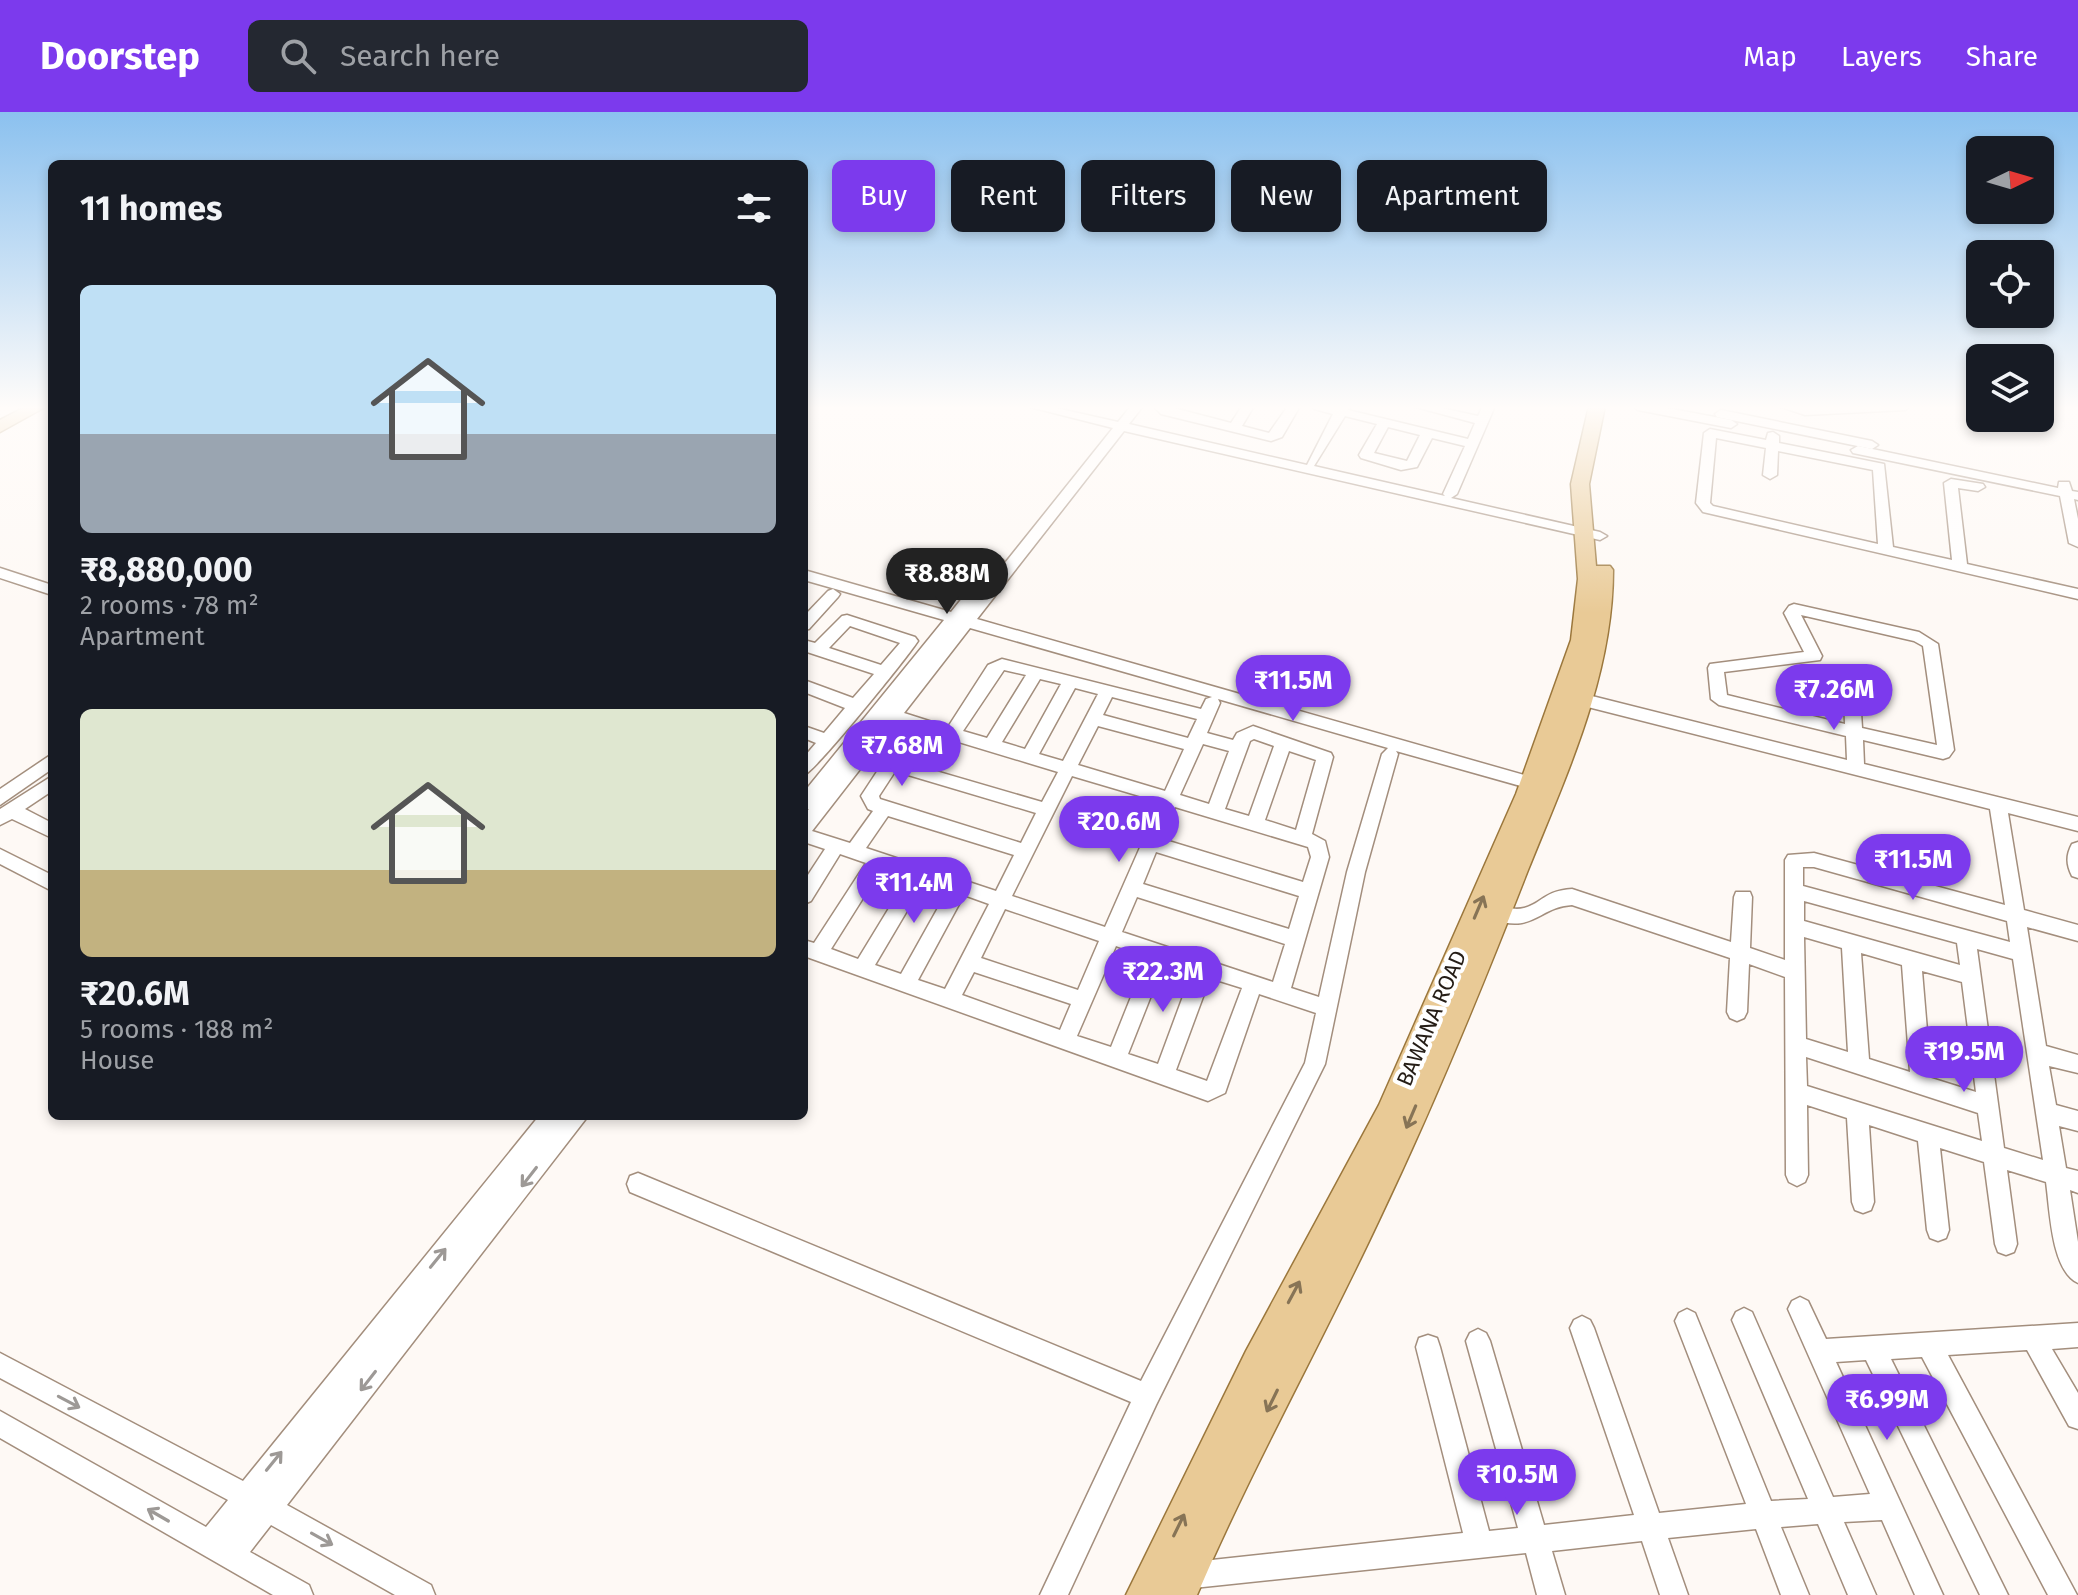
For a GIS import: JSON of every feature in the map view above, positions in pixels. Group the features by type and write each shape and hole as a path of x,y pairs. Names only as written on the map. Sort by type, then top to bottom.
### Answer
{"main road":[{"name":"BAWANA ROAD","path":"1184,1585 1395,1155 1550,787 1601,628 1604,580 1580,484 1582,475"},
{"name":"BAWANA ROAD","path":"1147,1588 1257,1362 1389,1114 1529,788 1581,640 1598,475"}],"street":[{"path":"808,823 893,716 957,624 1075,475"},
{"path":"1352,475 1593,530"},
{"path":"1366,475 1593,530"},
{"path":"1450,494 1458,475"},
{"path":"1707,475 1705,507 1886,552 2078,594"},
{"path":"1880,475 1886,552"},
{"path":"1972,475 2072,496"},
{"path":"1960,569 1951,483 2072,496"},
{"path":"2072,496 2076,543"},
{"path":"0,560 48,576"},
{"path":"0,573 48,589"},
{"path":"808,576 1210,710"},
{"path":"808,587 957,624 1529,788"},
{"path":"808,621 833,594"},
{"path":"1794,609 1926,640 1932,649 1946,750 1943,753 1930,752 1854,733 1723,702 1716,695 1716,668 1814,656 1792,613 1794,609"},
{"path":"808,764 909,644 908,639 847,620 811,647"},
{"path":"811,782 957,624"},
{"path":"811,647 885,672"},
{"path":"952,734 998,665 1008,664 1107,691 1210,710 1529,788"},
{"path":"991,746 1036,672"},
{"path":"1029,757 1071,681"},
{"path":"808,688 857,706"},
{"path":"950,1000 1107,691"},
{"path":"1582,694 2078,811"},
{"path":"1852,696 1855,760"},
{"path":"1065,1041 1210,710"},
{"path":"893,716 1314,842 1321,851 1280,993"},
{"path":"1094,719 1239,748"},
{"path":"1215,812 1239,748 1249,732 1284,742 1321,754 1326,761 1302,839"},
{"path":"808,734 828,741"},
{"path":"1255,824 1284,742"},
{"path":"0,785 48,752"},
{"path":"1054,1595 1147,1396 1315,1064 1356,872 1390,754"},
{"path":"1855,760 2078,824"},
{"path":"4,809 48,764"},
{"path":"1027,852 884,808 874,804 870,796 888,768 893,766 1048,810"},
{"path":"4,809 48,784"},
{"path":"1998,803 2069,1257 2078,1271"},
{"path":"808,891 884,808"},
{"path":"4,809 48,829"},
{"path":"808,836 1326,1008"},
{"path":"1151,843 1310,892"},
{"path":"2078,849 2075,855 2078,871"},
{"path":"0,856 48,882"},
{"path":"1797,1175 1794,860 1802,858 2078,933"},
{"path":"877,860 811,950 1208,1091 1218,1086 1253,984"},
{"path":"862,969 919,874"},
{"path":"906,984 959,887"},
{"path":"1132,888 1295,939"},
{"path":"1793,891 2022,953"},
{"path":"1498,914 1521,917 1555,898 1572,897 1796,972"},
{"path":"1737,1012 1743,897"},
{"path":"1794,926 1972,977"},
{"path":"1966,938 2006,1244"},
{"path":"1851,942 1859,1064"},
{"path":"1116,1059 1159,952"},
{"path":"1911,960 1921,1084"},
{"path":"970,962 1083,1000"},
{"path":"1164,1076 1204,967"},
{"path":"1796,1045 1988,1106"},
{"path":"2037,1053 2078,1064"},
{"path":"1796,1092 2078,1182"},
{"path":"1857,1111 1863,1202"},
{"path":"2046,1112 2078,1121"},
{"path":"220,1550 549,1120"},
{"path":"256,1503 574,1120"},
{"path":"1928,1134 1938,1230"},
{"path":"638,1184 1147,1396"},
{"path":"1800,1309 1929,1595"},
{"path":"1744,1320 1862,1595"},
{"path":"1687,1321 1795,1595"},
{"path":"1582,1328 1674,1595"},
{"path":"1819,1351 2078,1335"},
{"path":"2033,1338 2078,1417"},
{"path":"1478,1341 1551,1595"},
{"path":"1928,1343 2063,1595"},
{"path":"1428,1347 1480,1546"},
{"path":"1872,1347 1994,1595"},
{"path":"0,1365 421,1595"},
{"path":"0,1424 299,1595"},
{"path":"1147,1588 1480,1546 1763,1515 1890,1506"}]}
